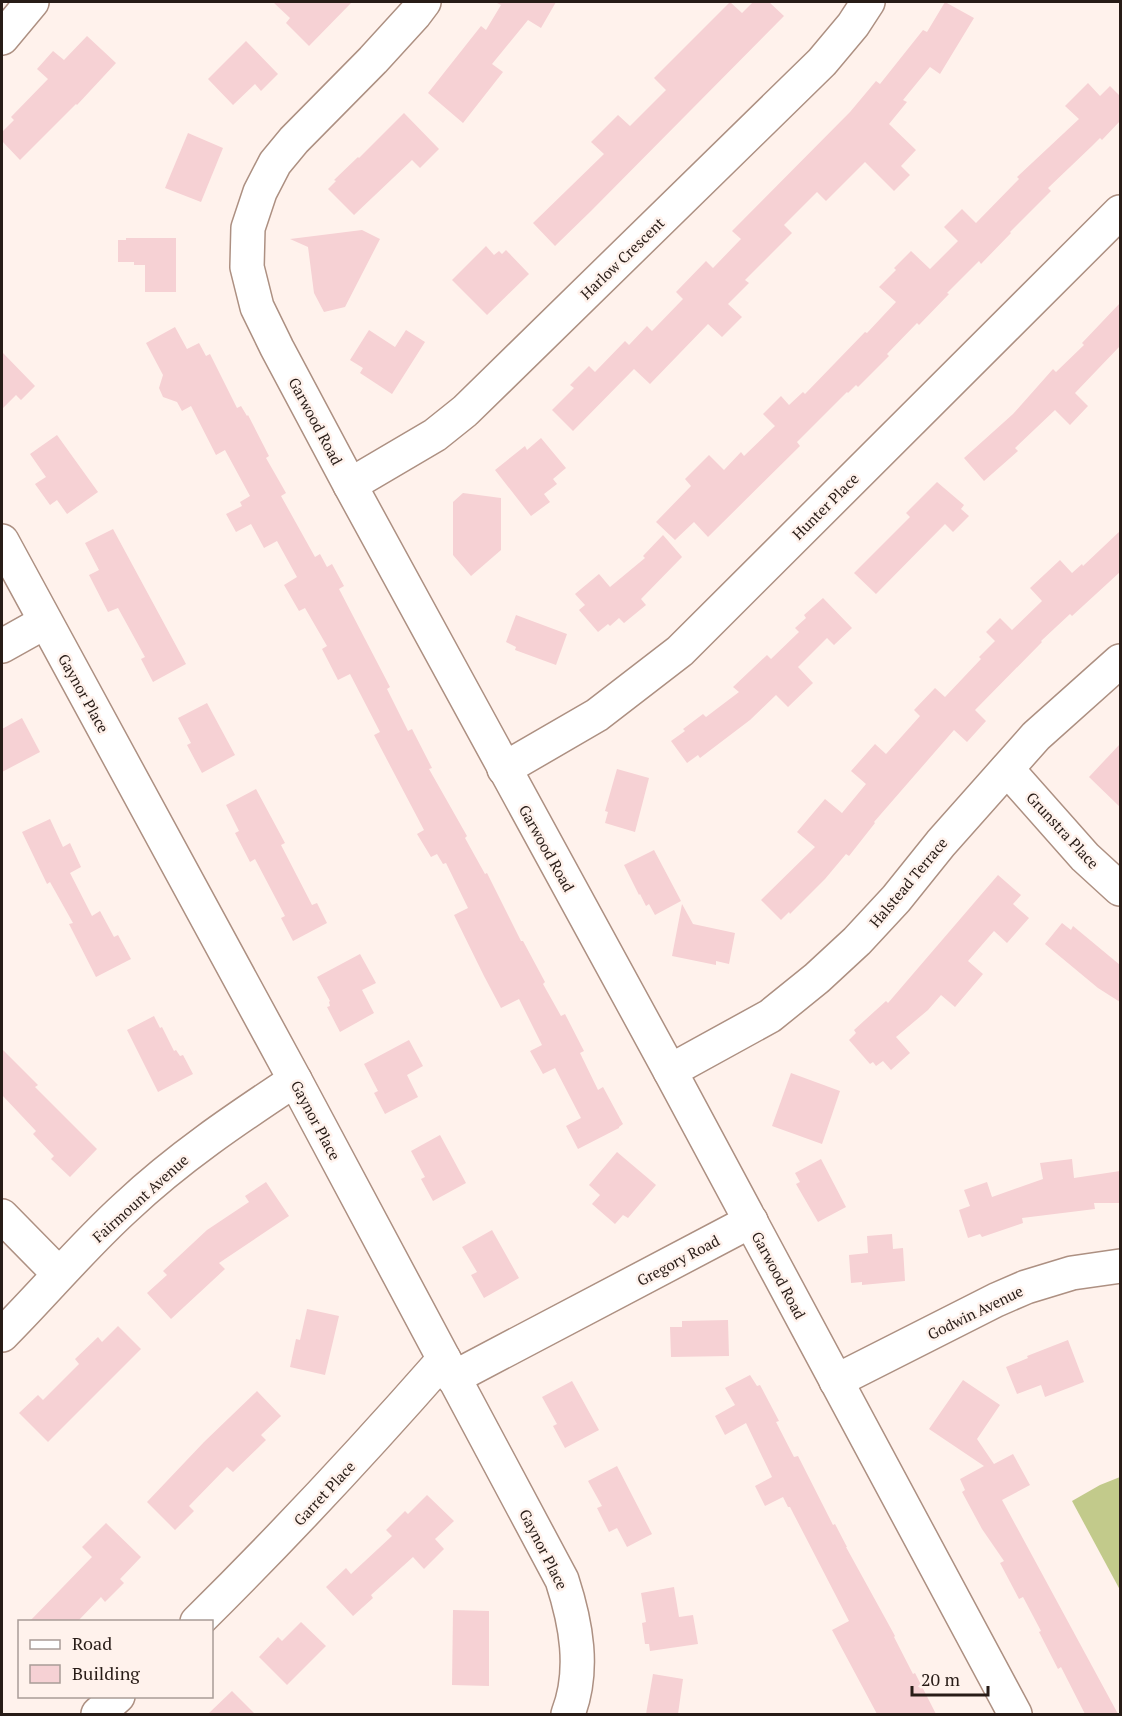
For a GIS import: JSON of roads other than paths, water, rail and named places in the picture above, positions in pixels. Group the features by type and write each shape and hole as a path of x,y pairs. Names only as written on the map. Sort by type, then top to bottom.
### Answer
{"street":[{"path":"2,38 32,2"},
{"name":"Garwood Road","path":"424,2 275,163 260,192 248,228 247,267 257,307 350,485 670,1071 1015,1714"},
{"name":"Harlow Crescent","path":"350,485 435,435 465,411 822,62 853,25 868,2"},
{"name":"Hunter Place","path":"504,769 597,715 681,651 1120,212"},
{"name":"Gaynor Place","path":"2,541 295,1080 562,1580 571,1609 576,1640 577,1674 568,1714"},
{"path":"2,646 45,622"},
{"name":"Halstead Terrace","path":"670,1071 770,1016 817,978 857,941 896,899 941,843 1036,736 1120,661"},
{"name":"Grunstra Place","path":"1007,769 1085,856 1120,889"},
{"name":"Fairmount Avenue","path":"2,1335 127,1206 180,1160 236,1118 295,1080"},
{"path":"2,1216 59,1274"},
{"name":"Gregory Road","path":"605,1298 751,1221"},
{"name":"Godwin Avenue","path":"836,1381 1026,1287 1072,1273 1120,1266"},
{"name":"Garret Place","path":"199,1620 268,1552 358,1456 449,1369 605,1298"},
{"path":"98,1714 116,1698"}]}
